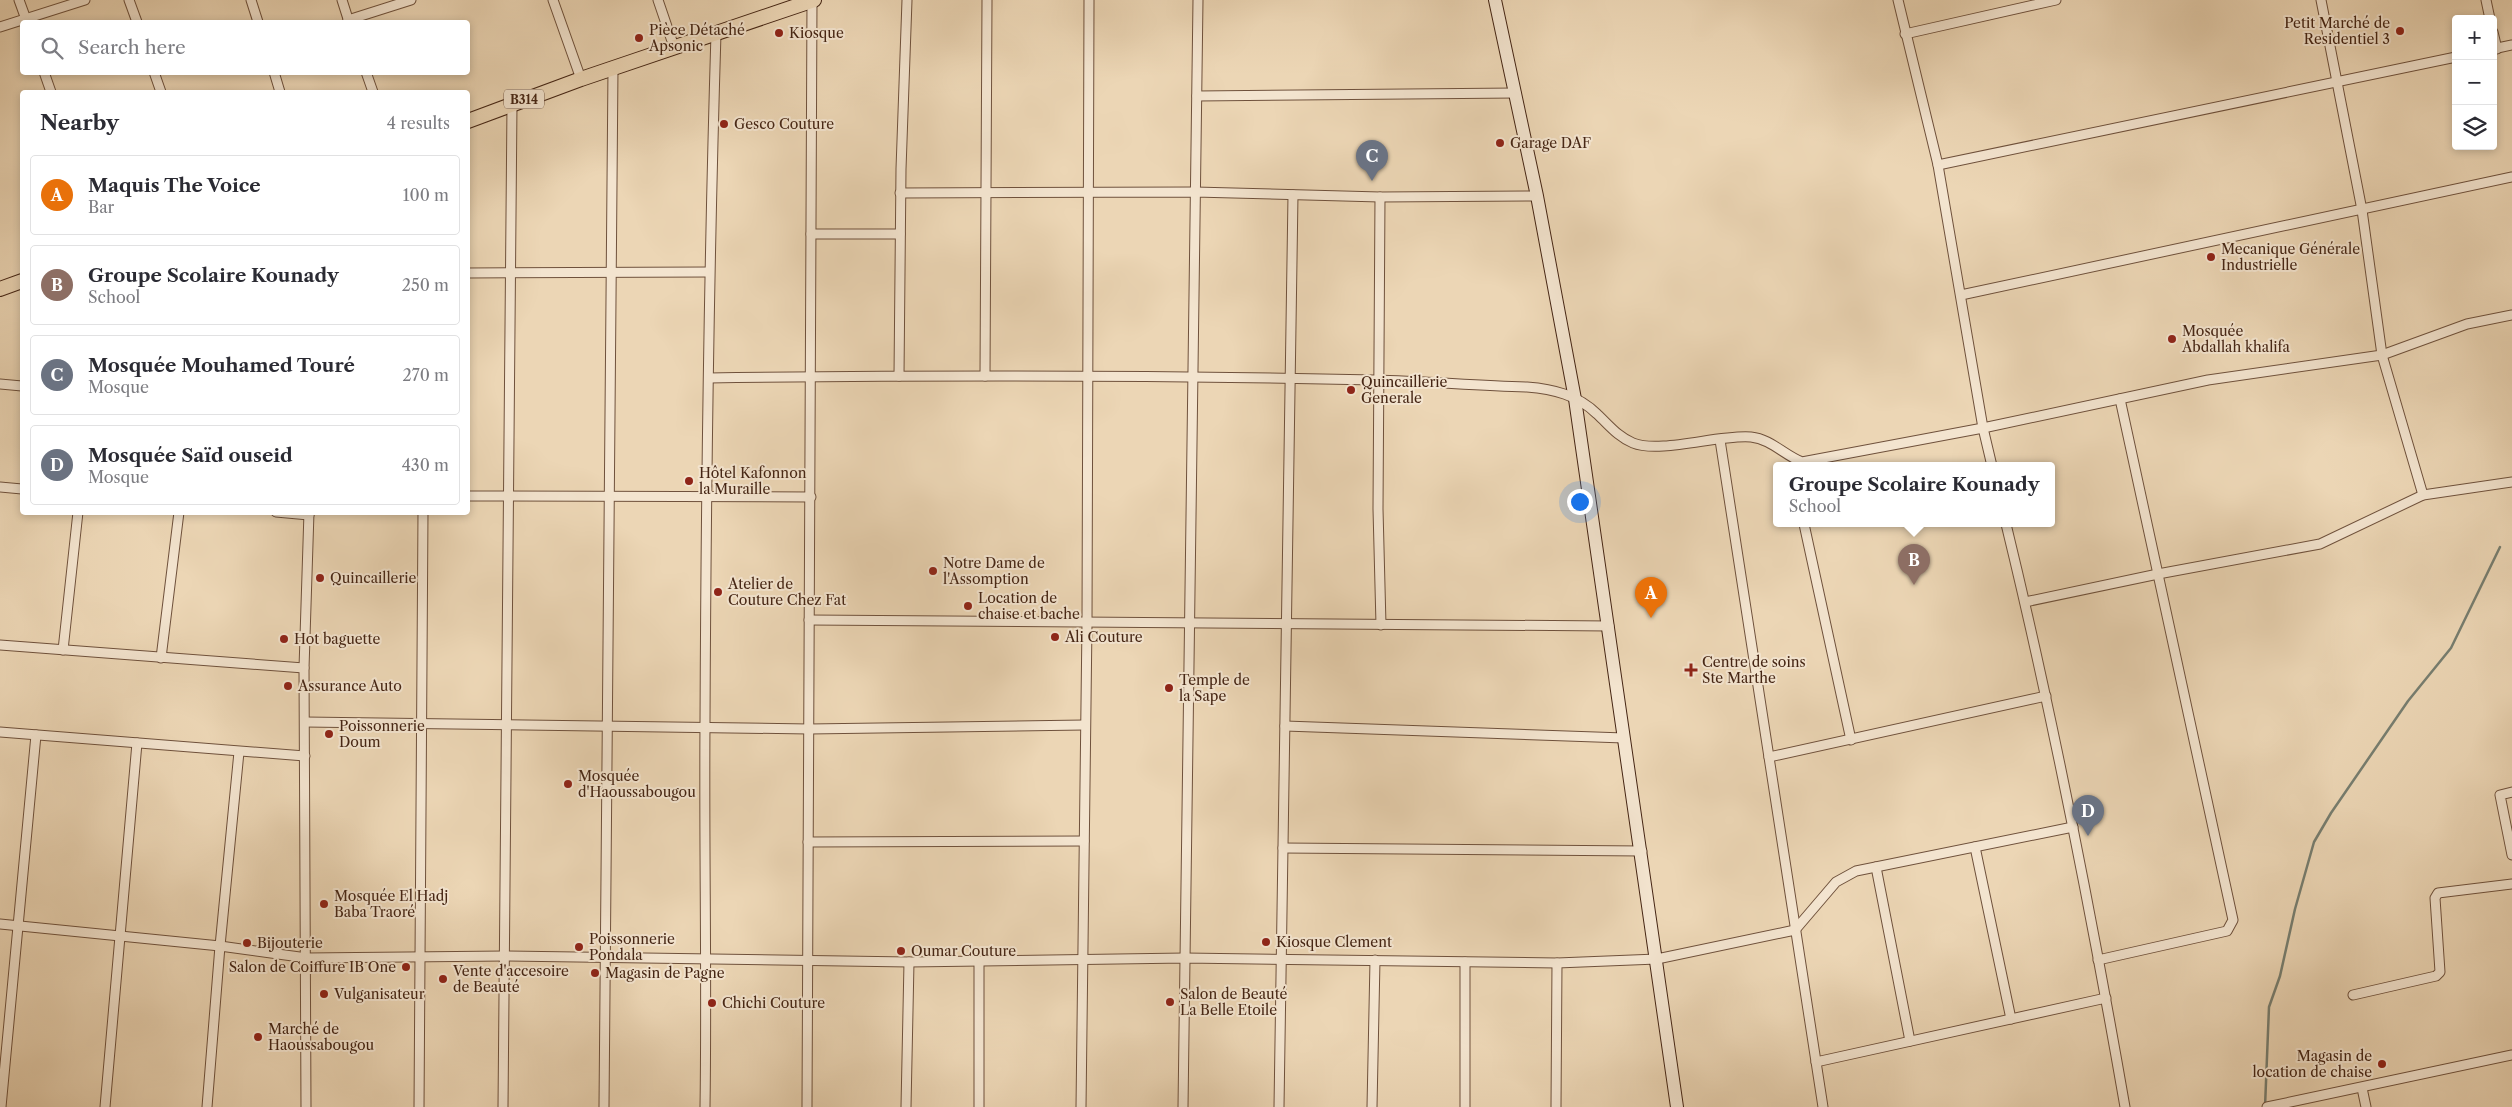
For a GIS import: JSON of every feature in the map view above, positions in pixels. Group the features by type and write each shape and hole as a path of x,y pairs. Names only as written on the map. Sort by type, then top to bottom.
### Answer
{"main road":[{"name":"B314","path":"470,120 581,79 716,33 790,4 813,0"},
{"path":"1,285 20,281"}],"street":[{"path":"19,0 26,20"},
{"path":"29,20 85,0"},
{"path":"129,0 136,20"},
{"path":"251,0 257,20"},
{"path":"342,0 349,20"},
{"path":"352,20 411,0"},
{"path":"553,0 581,79"},
{"path":"658,0 674,47"},
{"path":"807,1107 813,0"},
{"path":"899,376 900,193 907,0"},
{"path":"985,376 987,0"},
{"path":"1081,1107 1084,726 1087,623 1089,0"},
{"path":"1183,1107 1198,0"},
{"path":"1495,0 1537,196 1575,398 1642,851 1677,1107"},
{"path":"1898,0 1938,165 1983,428 1991,462"},
{"path":"1905,34 2056,0"},
{"path":"2321,0 2335,82 2362,210 2382,355 2423,495"},
{"path":"2486,0 2489,15"},
{"path":"0,27 20,22"},
{"path":"705,1107 707,958 705,727 709,272 716,33"},
{"path":"2497,49 2512,45"},
{"path":"1938,165 2452,58"},
{"path":"604,1107 613,68"},
{"path":"45,75 49,90"},
{"path":"155,75 159,90"},
{"path":"275,75 279,90"},
{"path":"367,75 372,90"},
{"path":"1198,96 1516,93"},
{"path":"503,1107 512,104"},
{"path":"1961,296 2512,177"},
{"path":"900,193 1196,192 1293,196 1537,196"},
{"path":"1279,1107 1293,196"},
{"path":"1380,197 1378,509 1381,624"},
{"path":"811,234 900,234"},
{"path":"470,273 612,274 709,272"},
{"path":"709,378 899,376 1289,378 1379,380 1552,389 1575,398 1596,412 1618,436 1634,444 1653,446 1751,437 1768,441 1791,462 1802,462 1983,428 2208,380 2382,355 2466,324 2512,315"},
{"path":"0,384 20,386"},
{"path":"2098,960 2227,931 2233,920 2120,399"},
{"path":"1720,440 1823,1107"},
{"path":"2026,602 2158,574 2320,544 2423,495 2512,482"},
{"path":"0,487 20,489"},
{"path":"470,496 811,497"},
{"path":"63,650 78,515"},
{"path":"161,658 179,515"},
{"path":"306,1107 307,958 304,668 309,515"},
{"path":"419,1107 423,515"},
{"path":"1805,527 1851,740"},
{"path":"2007,527 2026,602 2073,827 2106,998 2124,1107"},
{"path":"809,620 1609,626"},
{"path":"0,644 304,668"},
{"path":"1770,757 2046,696"},
{"path":"305,722 809,729 1084,726"},
{"path":"1285,726 1624,738"},
{"path":"0,732 305,756"},
{"path":"1,1107 36,735"},
{"path":"105,1107 137,744"},
{"path":"207,1107 220,946 239,752"},
{"path":"2512,792 2500,795 2512,855"},
{"path":"0,924 120,938 220,946 307,958 504,956 605,959 707,958 909,962 1082,961 1185,958 1557,963 1657,959 1795,930 1836,882 1856,871 2073,827"},
{"path":"808,842 1084,842"},
{"path":"1975,847 2011,1019"},
{"path":"1283,848 1642,851"},
{"path":"1876,867 1910,1041"},
{"path":"2353,995 2436,976 2440,972 2435,898 2438,893 2512,884"},
{"path":"1372,1107 1376,960"},
{"path":"979,961 979,1107"},
{"path":"906,1107 909,962"},
{"path":"1465,962 1465,1107"},
{"path":"1556,1107 1557,963"},
{"path":"1816,1062 2106,998"},
{"path":"2267,1107 2512,1055"},
{"path":"2362,1088 2366,1107"}],"waterway":[{"path":"2265,1107 2269,1007 2280,976 2295,909 2314,842 2331,813 2408,701 2451,648 2500,547"}],"place":[{"name":"Petit Marché de Residentiel 3","path":"2400,31"},
{"name":"Kiosque","path":"779,33"},
{"name":"Pièce Détaché Apsonic","path":"639,38"},
{"name":"Gesco Couture","path":"724,124"},
{"name":"Garage DAF","path":"1500,143"},
{"name":"Mosquée Mouhamed Touré","path":"1372,181"},
{"name":"Mecanique Générale Industrielle","path":"2211,257"},
{"name":"Mosquée Abdallah khalifa","path":"2172,339"},
{"name":"Quincaillerie Generale","path":"1351,390"},
{"name":"Hôtel Kafonnon la Muraille","path":"689,481"},
{"name":"Notre Dame de l'Assomption","path":"933,571"},
{"name":"Quincaillerie","path":"320,578"},
{"name":"Groupe Scolaire Kounady","path":"1914,585"},
{"name":"Atelier de Couture Chez Fat","path":"718,592"},
{"name":"Location de chaise et bache","path":"968,606"},
{"name":"Maquis The Voice","path":"1651,618"},
{"name":"Ali Couture","path":"1055,637"},
{"name":"Hot baguette","path":"284,639"},
{"name":"Centre de soins Ste Marthe","path":"1691,670"},
{"name":"Assurance Auto","path":"288,686"},
{"name":"Temple de la Sape","path":"1169,688"},
{"name":"Poissonnerie Doum","path":"329,734"},
{"name":"Mosquée d'Haoussabougou","path":"568,784"},
{"name":"Mosquée Saïd ouseid","path":"2088,836"},
{"name":"Mosquée El Hadj Baba Traoré","path":"324,904"},
{"name":"Kiosque Clement","path":"1266,942"},
{"name":"Bijouterie","path":"247,943"},
{"name":"Poissonnerie Pondala","path":"579,947"},
{"name":"Oumar Couture","path":"901,951"},
{"name":"Salon de Coiffure IB One","path":"406,967"},
{"name":"Magasin de Pagne","path":"595,973"},
{"name":"Vente d'accesoire de Beauté","path":"443,979"},
{"name":"Vulganisateur","path":"324,994"},
{"name":"Salon de Beauté La Belle Etoile","path":"1170,1002"},
{"name":"Chichi Couture","path":"712,1003"},
{"name":"Marché de Haoussabougou","path":"258,1037"},
{"name":"Magasin de location de chaise","path":"2382,1064"}]}
